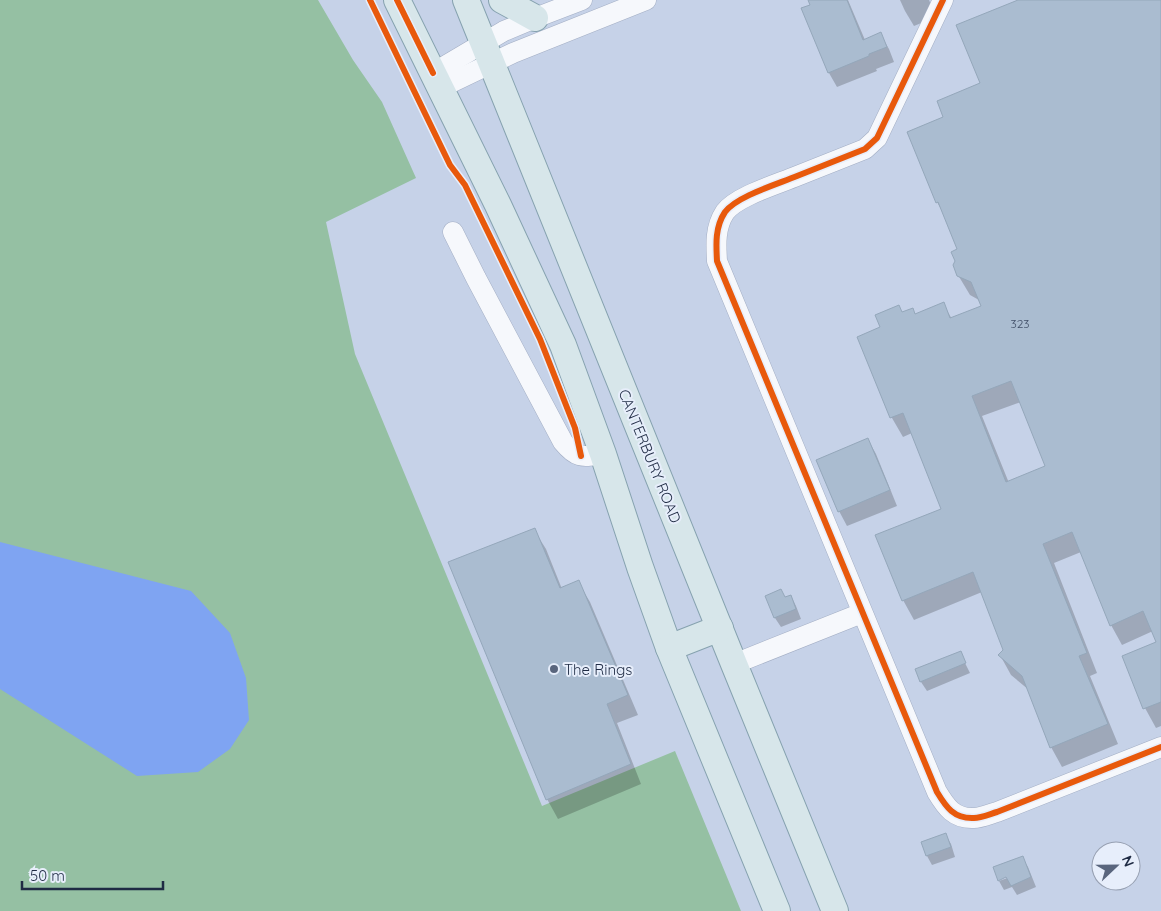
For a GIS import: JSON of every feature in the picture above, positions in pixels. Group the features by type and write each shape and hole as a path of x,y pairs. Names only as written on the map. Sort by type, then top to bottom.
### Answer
{"main road":[{"path":"397,0 498,205 563,345 603,454 669,648 777,911"},
{"name":"CANTERBURY ROAD","path":"466,0 734,664 836,911"},
{"path":"502,0 535,18"},
{"path":"669,648 720,628"}],"street":[{"path":"487,53 504,31 582,0"},
{"path":"436,81 487,53 646,0"},
{"path":"943,0 905,82 876,138 865,149 757,192 733,204 725,212 717,232 717,261 862,613 937,792 946,808 958,816 974,818 997,812 1161,747"},
{"path":"453,232 563,442 571,451 581,456 603,454"},
{"path":"734,664 862,613"}],"green space":[{"path":"0,0 318,0 353,60 382,102 416,178 326,222 355,354 542,806 675,751 741,911 0,911"}],"water":[{"path":"0,542 191,591 230,633 246,678 249,720 230,749 198,772 137,776 0,689"}],"building":[{"path":"808,0 847,0 863,40 881,32 887,47 828,73 801,8 810,5"},
{"path":"1018,0 1161,0 1161,702 1143,709 1122,656 1156,642 1143,611 1110,626 1072,532 1043,544 1087,653 1079,656 1108,724 1050,748 1022,676 998,655 1003,650 973,572 902,601 875,535 941,509 903,413 890,418 857,337 880,327 875,315 899,305 902,312 913,308 915,314 944,302 950,318 981,306 971,282 957,276 953,265 955,261 951,252 957,249 907,132 943,117 937,101 980,83 956,25","holes":["1011,381 1045,466 1006,482 972,396"]},
{"path":"868,438 890,490 838,512 816,460"},
{"name":"The Rings","path":"535,528 560,588 579,580 628,695 607,704 631,764 546,800 448,562"},
{"path":"781,589 785,597 791,595 796,609 774,618 765,596"},
{"path":"961,651 966,663 920,682 915,669"},
{"path":"946,833 951,847 926,856 921,842"},
{"path":"1023,856 1031,877 1011,886 1006,877 998,881 993,867"}],"cycle path":[{"path":"370,0 450,165 465,185 540,339 575,428 581,456"},
{"path":"397,0 433,73"},
{"path":"943,0 877,138 865,149 758,191 731,206 725,212 719,224 716,242 717,261 937,792 947,807 956,814 967,818 983,817 1161,747"}],"place":[{"name":"The Rings","path":"554,669"}]}
